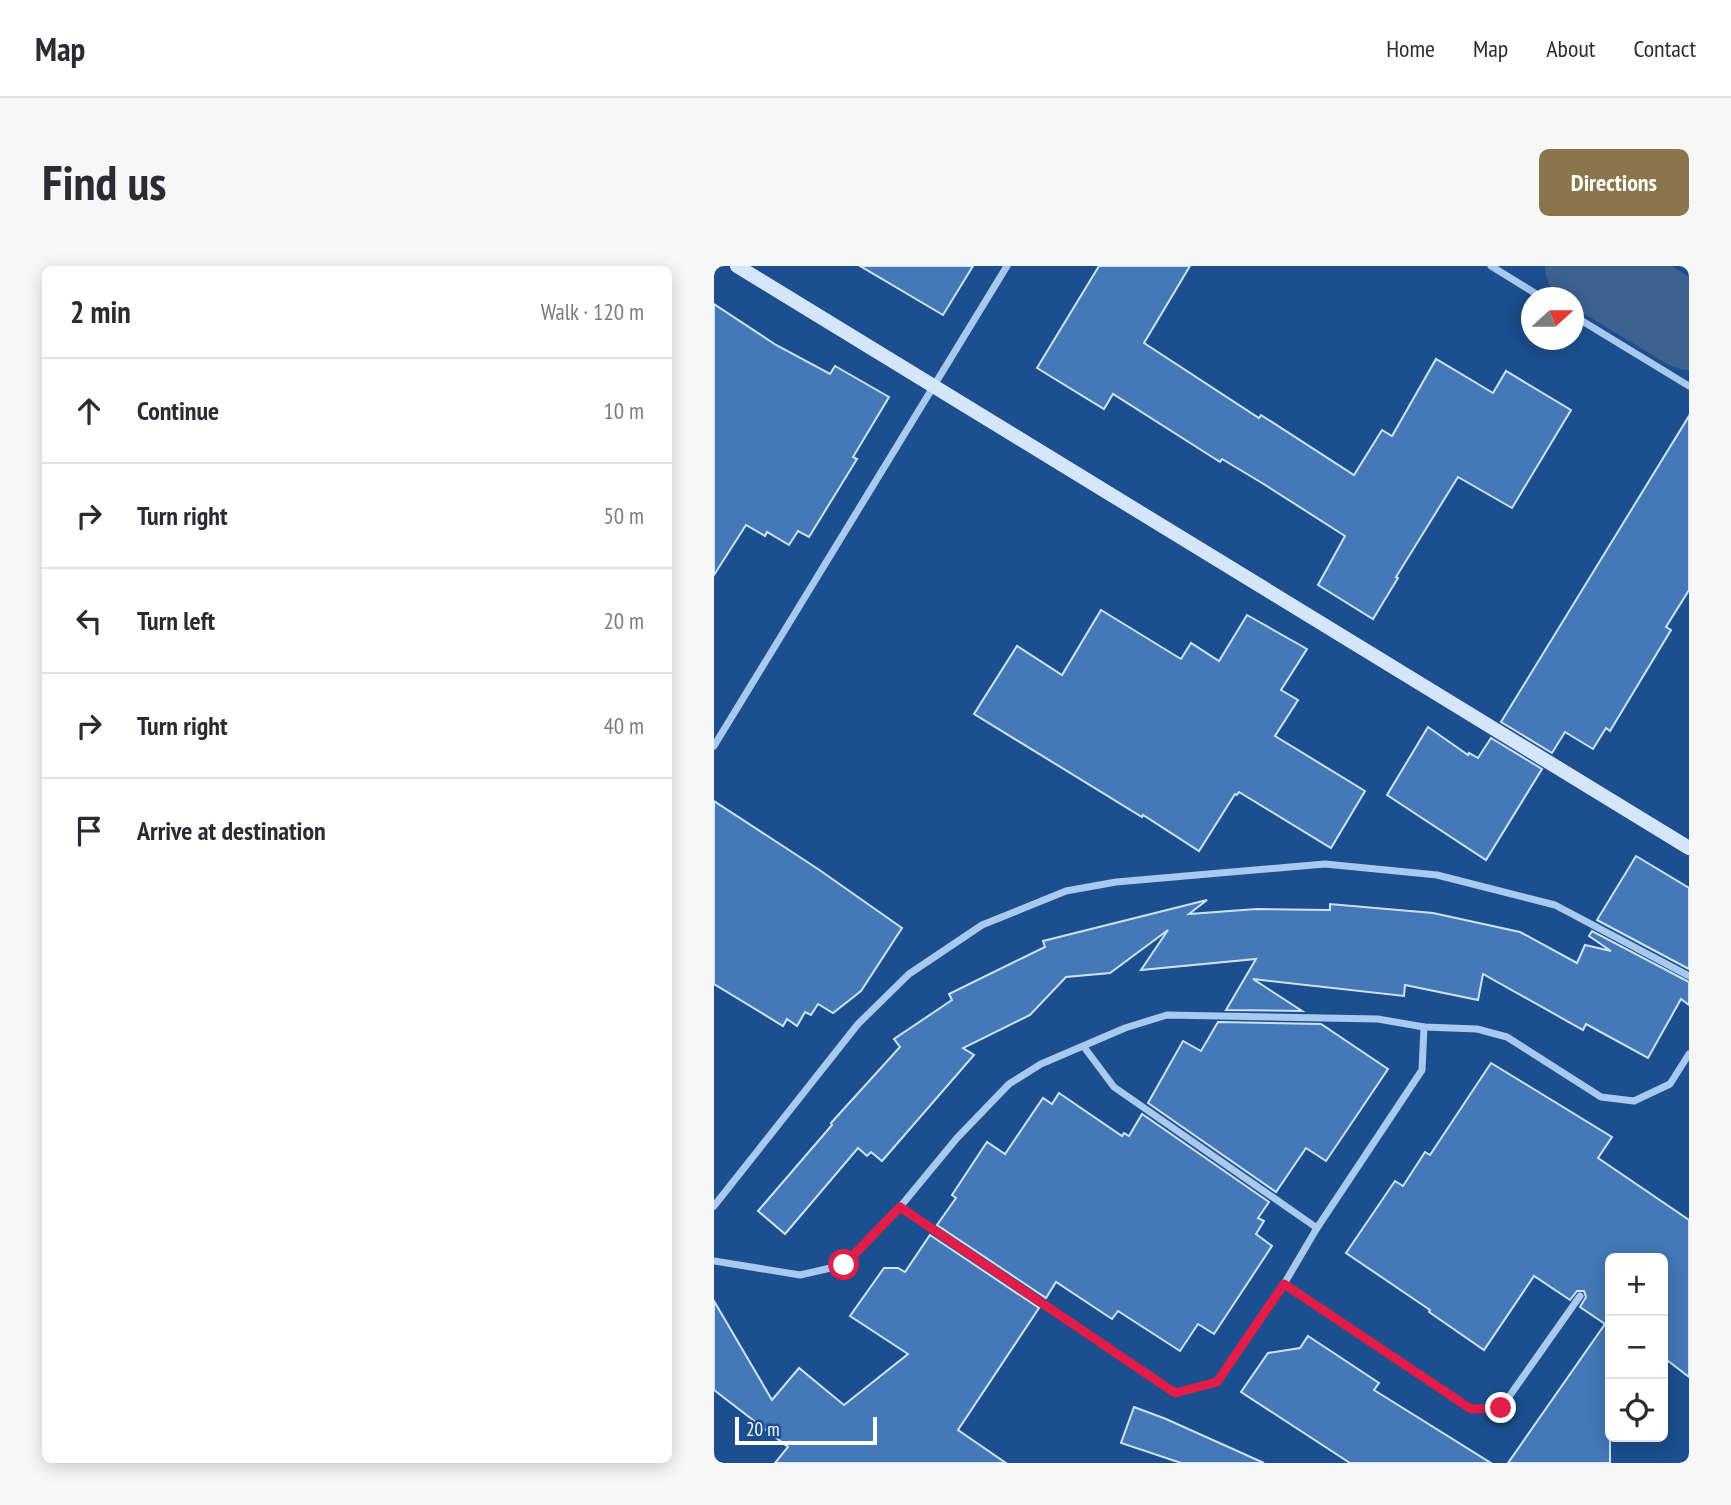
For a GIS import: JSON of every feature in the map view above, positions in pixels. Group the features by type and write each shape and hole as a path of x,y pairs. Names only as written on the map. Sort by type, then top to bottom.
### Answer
{"street":[{"path":"737,266 1689,848"},
{"path":"714,746 1007,266"},
{"path":"1492,266 1525,287"},
{"path":"1584,323 1689,386"},
{"path":"714,1206 858,1024 909,974 982,925 1066,891 1116,882 1325,864 1437,875 1555,905 1689,976"},
{"path":"714,1261 800,1275 844,1265 900,1207 957,1138 1009,1084 1041,1064 1125,1028 1167,1015 1378,1019 1424,1027 1477,1029 1507,1037 1601,1097 1634,1101 1670,1084 1689,1054"},
{"path":"900,1207 1175,1393 1217,1382 1284,1284 1317,1228 1422,1069 1424,1027"},
{"path":"1084,1047 1114,1087 1317,1228"},
{"path":"1284,1284 1471,1409 1501,1408 1580,1296"}],"building":[{"path":"860,266 973,266 943,315"},
{"path":"1099,266 1190,266 1144,343 1259,418 1261,415 1354,475 1382,430 1392,436 1436,359 1493,393 1506,371 1571,410 1512,508 1458,477 1373,619 1318,585 1345,536 1222,459 1220,462 1113,394 1104,409 1037,368"},
{"path":"714,304 776,345 830,374 835,366 889,397 853,457 857,459 809,537 798,531 789,545 767,532 765,536 746,525 714,575"},
{"path":"1689,416 1689,590 1666,627 1671,630 1610,731 1606,728 1593,749 1565,732 1552,753 1501,722"},
{"path":"1101,610 1181,659 1191,643 1219,661 1247,615 1307,649 1281,690 1298,700 1275,736 1365,791 1331,848 1239,792 1235,794 1199,851 974,714 1017,646 1062,675"},
{"path":"1428,727 1468,755 1469,753 1478,758 1491,738 1542,769 1486,860 1387,795"},
{"path":"714,801 902,928 861,991 833,1013 818,1004 811,1015 805,1012 797,1026 787,1019 783,1026 714,984"},
{"path":"1636,856 1689,888 1689,969 1597,920"},
{"path":"1207,900 1189,914 1257,909 1330,910 1330,904 1433,913 1520,932 1577,963 1585,945 1611,951 1589,936 1592,931 1689,982 1689,1005 1681,999 1648,1058 1586,1024 1583,1030 1483,974 1478,1000 1405,985 1404,996 1253,979 1302,1011 1226,1010 1256,959 1141,970 1168,930 1110,973 1066,977 1030,1015 963,1048 974,1055 882,1161 871,1152 867,1156 858,1148 785,1234 758,1211 831,1123 900,1047 894,1039 952,1000 949,994 1045,947 1043,941"},
{"path":"1218,1022 1321,1024 1388,1069 1326,1161 1306,1148 1276,1192 1148,1103 1183,1041 1201,1051"},
{"path":"1491,1063 1612,1137 1598,1158 1689,1220 1689,1377 1668,1361 1668,1253 1605,1253 1605,1324 1580,1307 1586,1297 1584,1291 1577,1291 1570,1300 1534,1276 1484,1350 1346,1253 1395,1181 1403,1186 1425,1152 1430,1155"},
{"path":"1059,1093 1122,1136 1124,1133 1129,1136 1142,1114 1269,1202 1258,1218 1264,1221 1256,1234 1272,1246 1214,1334 1198,1324 1180,1351 1118,1311 1112,1319 1056,1282 1046,1298 937,1225 956,1198 952,1195 987,1142 1005,1154 1043,1098 1052,1104"},
{"path":"930,1235 1039,1308 958,1430 1006,1463 775,1463 788,1447 714,1390 714,1301 772,1400 799,1368 844,1405 908,1354 850,1316 884,1268 898,1268 905,1272"},
{"path":"1605,1324 1605,1442 1610,1442 1610,1463 1508,1463"},
{"path":"1308,1336 1379,1383 1374,1390 1491,1463 1350,1463 1241,1392 1268,1353 1300,1348"},
{"path":"1134,1407 1264,1463 1181,1463 1121,1443"}],"waterway":[{"path":"1588,266 1689,327"}],"route":[{"path":"844,1265 900,1207 1175,1393 1217,1382 1284,1284 1471,1409 1501,1408"}]}
